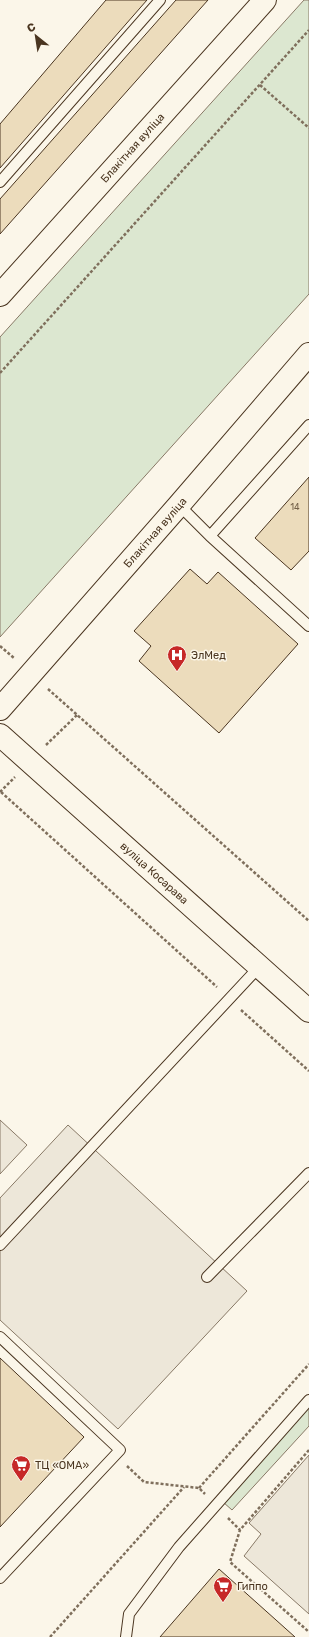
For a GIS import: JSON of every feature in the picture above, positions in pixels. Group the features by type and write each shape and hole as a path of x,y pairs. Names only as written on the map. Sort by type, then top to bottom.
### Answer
{"street":[{"name":"Блакітная вуліца","path":"0,295 265,0"},
{"name":"Блакітная вуліца","path":"0,709 309,354"},
{"name":"вуліца Косарава","path":"0,735 309,1010"}],"lane":[{"path":"0,182 160,0"},
{"path":"210,536 309,425"},
{"path":"179,505 210,536 309,626"},
{"path":"0,1245 259,966"},
{"path":"207,1277 309,1172"},
{"path":"0,1337 120,1450 0,1578"},
{"path":"126,1637 128,1614 179,1546 309,1400"}],"path":[{"path":"0,373 309,30"},
{"path":"260,85 309,128"},
{"path":"0,646 309,921"},
{"path":"45,747 77,715"},
{"path":"16,776 0,792 309,1071"},
{"path":"199,1488 309,1364"},
{"path":"309,1450 240,1530 230,1562 309,1632"},
{"path":"115,1455 144,1482 199,1488 240,1530"},
{"path":"50,1637 184,1487"}],"green space":[{"path":"304,0 309,0 309,294 0,637 0,337"},
{"path":"309,1407 309,1426 232,1510 223,1502"}],"shaded area":[{"path":"0,1120 27,1145 0,1174"},
{"path":"68,1125 247,1291 118,1429 0,1320 0,1198"},
{"name":"Гиппо","path":"309,1455 309,1614 244,1556 261,1534 249,1523"}],"building":[{"path":"106,0 147,0 0,168 0,124"},
{"path":"176,0 208,0 0,234 0,199"},
{"path":"309,477 309,551 291,570 255,538"},
{"path":"190,569 207,584 218,572 298,644 219,733 139,661 151,646 134,631"},
{"name":"ТЦ «ОМА»","path":"0,1358 84,1437 0,1527"},
{"name":"Гиппо","path":"219,1569 295,1637 160,1637"}],"place":[{"name":"ЭлМед","path":"177,672"},
{"name":"ТЦ «ОМА»","path":"21,1482"},
{"name":"Гиппо","path":"223,1603"}]}
